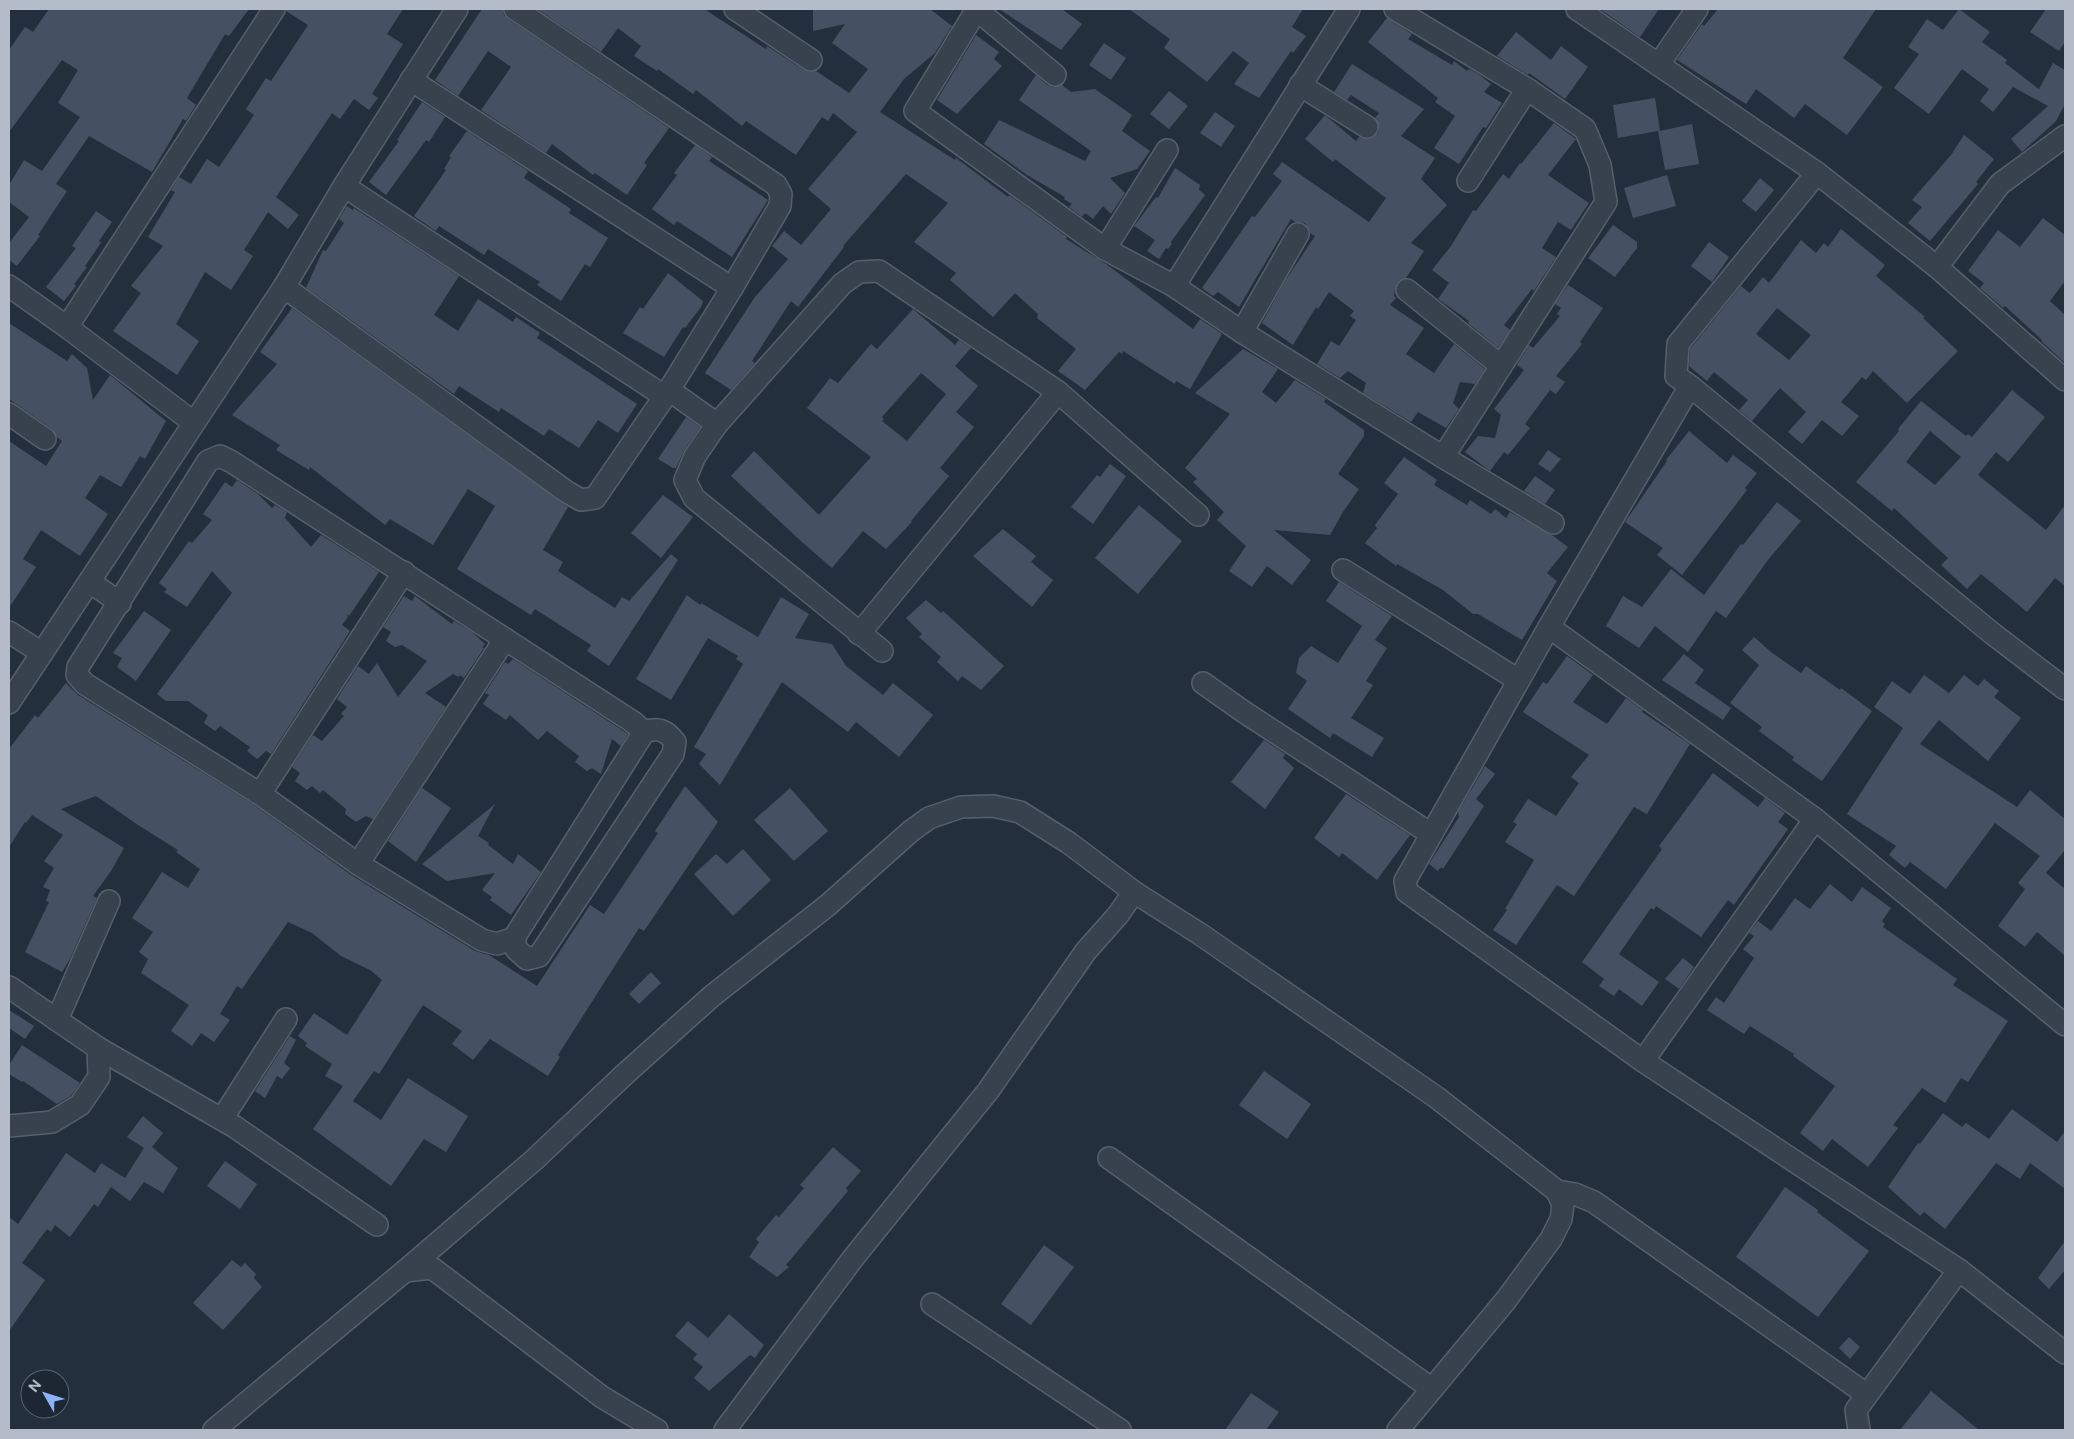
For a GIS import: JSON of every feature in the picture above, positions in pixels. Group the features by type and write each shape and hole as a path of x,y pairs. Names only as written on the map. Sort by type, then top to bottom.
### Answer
{"street":[{"path":"66,327 274,9"},
{"path":"9,703 284,287 344,186 457,9"},
{"path":"284,287 567,492 581,500 595,498 666,393 732,288 780,206 781,194 776,185 515,9"},
{"path":"735,9 811,60"},
{"path":"1055,75 977,9 915,111 1105,249 1174,286 1242,332 1553,523"},
{"path":"1174,286 1349,9"},
{"path":"1395,9 1527,89 1585,129 1600,165 1606,202 1443,457"},
{"path":"1577,9 1817,173 1937,267 2065,380"},
{"path":"1659,64 1697,9"},
{"path":"411,80 732,288"},
{"path":"1300,85 1367,127"},
{"path":"1468,181 1527,89"},
{"path":"1937,267 2000,184 2065,136"},
{"path":"1105,249 1167,150"},
{"path":"1817,173 1678,344 1676,376 1993,634 2065,689"},
{"path":"344,186 717,424"},
{"path":"1242,332 1298,234"},
{"path":"882,651 694,498 685,480 695,456 717,424 842,284 859,272 879,271 1058,392 1198,515"},
{"path":"9,286 193,422"},
{"path":"1407,290 1501,366"},
{"path":"1690,386 1548,627 1431,834 1405,881 1407,892 1643,1061 1959,1270 2065,1353"},
{"path":"859,634 1058,392"},
{"path":"9,414 45,439"},
{"path":"514,938 516,949 527,958 539,956 673,754 675,742 668,732 654,729 644,732 514,938 497,944 482,940 358,864 260,794 85,684 77,675 78,667 208,462 220,456 404,572 632,722 644,732"},
{"path":"1343,570 1518,680"},
{"path":"260,794 404,572"},
{"path":"90,582 120,603"},
{"path":"1548,627 1815,819 2065,1026"},
{"path":"9,632 42,653"},
{"path":"358,864 505,639"},
{"path":"1203,683 1244,712 1431,834"},
{"path":"214,1430 406,1271 534,1160 625,1074 712,996 828,905 911,831 929,818 961,807 993,806 1020,812 1070,843 1134,892 1200,934 1436,1097 1557,1191 1575,1194 1594,1202 1866,1394"},
{"path":"1643,1061 1815,819"},
{"path":"725,1430 854,1257 988,1090 1086,951 1118,915 1134,892"},
{"path":"57,1020 109,901"},
{"path":"9,988 98,1048 222,1119 377,1225"},
{"path":"222,1119 286,1019"},
{"path":"9,1126 52,1122 80,1105 99,1077 98,1048"},
{"path":"1109,1158 1432,1390"},
{"path":"1398,1430 1506,1300 1551,1239 1561,1220 1563,1205 1557,1191"},
{"path":"406,1271 432,1268 602,1397 657,1430"},
{"path":"1859,1430 1856,1410 1866,1394 1959,1270"},
{"path":"932,1304 1120,1430"}],"building":[{"path":"49,9 249,9 229,36 225,34 187,98 196,105 186,121 183,119 152,172 89,136 56,184 67,191 38,235 40,236 17,266 9,260 9,243 29,217 9,202 9,185 24,160 42,171 80,117 58,103 78,70 62,60 9,132 9,50 25,27 33,32"},
{"path":"286,9 403,9 387,34 403,44 372,94 378,98 369,110 354,99 340,119 332,113 276,197 299,215 288,229 268,212 244,250 253,256 231,290 205,272 176,324 199,341 177,375 113,331 141,293 131,286 163,246 148,237 175,192 171,190 179,177 191,184 207,159 219,167 254,115 246,109 266,78 271,81 308,25 286,11"},
{"path":"482,9 503,9 504,15 508,19 669,128 644,163 647,165 627,195 595,173 593,175 552,144 546,153 481,110 511,67 488,51 458,96 435,80"},
{"path":"537,9 704,9 766,49 767,46 804,70 816,71 849,93 868,69 832,43 845,24 813,31 813,9 930,9 952,26 935,53 904,79 880,112 955,160 956,158 1008,197 1009,195 1067,237 1066,239 1106,264 1193,329 1200,319 1222,334 1190,389 1176,381 1175,384 1123,351 1122,354 1119,352 1085,390 1058,371 1076,349 1037,318 1038,314 1015,293 993,317 950,280 956,273 914,242 948,203 906,174 843,246 798,307 791,301 752,361 755,363 731,390 705,373 755,297 788,259 772,246 784,231 801,245 831,209 808,189 857,132 833,113 828,121 822,117 796,155 746,121 742,126 696,90 693,94 658,69 657,71 634,56 641,46 618,28 601,52"},
{"path":"999,9 1062,9 1082,24 1061,50"},
{"path":"1129,9 1303,9 1292,27 1306,36 1293,53 1291,51 1259,98 1234,84 1249,63 1233,51 1207,82 1164,48 1170,39"},
{"path":"1600,9 1659,9 1640,37"},
{"path":"1718,9 1876,9 1843,58 1883,87 1847,135 1805,104 1794,118 1756,89 1746,104 1677,60 1702,24 1704,26"},
{"path":"1959,9 1990,32 1982,42 2007,60 2005,63 2039,89 2053,63 2065,70 2065,104 2056,121 2022,152 2011,139 2048,106 2013,87 1993,112 1980,101 1989,89 1962,69 1929,114 1894,88 1919,54 1908,47 1927,19 1943,30"},
{"path":"2046,9 2065,9 2065,42 2059,51 2030,32"},
{"path":"1387,18 1412,34 1408,39 1452,65 1454,61 1467,71 1469,69 1477,73 1491,84 1484,92 1502,103 1486,128 1483,127 1459,164 1434,148 1455,116 1435,102 1438,98 1368,42"},
{"path":"1516,32 1551,60 1561,46 1588,67 1565,99 1529,73 1528,75 1497,56"},
{"path":"976,35 999,52 994,59 1002,66 957,114 937,100"},
{"path":"1104,43 1126,58 1111,80 1089,65"},
{"path":"1352,64 1424,109 1401,136 1435,158 1421,179 1447,205 1411,243 1424,251 1406,278 1397,283 1394,296 1396,298 1390,305 1424,328 1406,354 1434,373 1454,344 1485,369 1475,384 1460,382 1453,403 1459,409 1446,428 1418,412 1411,422 1363,393 1366,383 1348,371 1340,378 1317,364 1331,341 1339,346 1356,320 1350,316 1354,311 1329,292 1318,309 1316,307 1293,345 1262,323 1285,281 1315,236 1310,233 1305,223 1295,222 1291,219 1239,307 1218,292 1213,296 1202,288 1252,216 1255,217 1282,181 1273,174 1282,162 1369,222 1386,198 1335,159 1333,162 1305,139 1325,115 1356,141 1359,137 1372,138 1378,133 1379,127 1375,118 1379,113 1351,95 1347,100 1334,92"},
{"path":"1036,75 1047,85 1053,87 1062,85 1071,92 1095,89 1132,115 1122,131 1150,151 1137,169 1110,178 1125,193 1111,214 1103,206 1093,219 1085,213 1082,217 1069,207 1072,204 1064,199 1065,197 1027,175 984,144 999,120 1085,161 1091,151 1019,100"},
{"path":"1169,91 1188,106 1169,129 1150,114"},
{"path":"1655,98 1660,131 1692,124 1699,164 1665,170 1658,131 1618,138 1613,105"},
{"path":"422,102 445,117 429,142 426,140 386,195 369,182 399,141 397,140"},
{"path":"1215,112 1235,126 1221,147 1200,133"},
{"path":"1554,123 1576,139 1548,175 1589,203 1571,230 1558,222 1542,248 1556,257 1534,291 1532,289 1504,325 1510,330 1498,348 1468,323 1469,321 1438,299 1449,283 1432,270 1451,246 1473,210 1476,211 1503,174 1509,179"},
{"path":"467,131 528,171 524,178 571,209 569,213 608,238 590,267 585,264 561,301 537,285 540,282 488,249 484,255 439,226 436,231 414,216 446,170 444,169 451,157 449,156"},
{"path":"1964,135 1994,159 1976,182 1978,184 1930,241 1908,223 1922,207 1912,200 1951,155"},
{"path":"695,145 712,157 709,161 768,200 732,257 677,221 674,225 652,209 677,175 674,173"},
{"path":"1175,168 1200,185 1199,190 1205,195 1171,242 1172,244 1168,249 1166,248 1159,259 1147,251 1155,240 1134,226 1156,197 1158,198"},
{"path":"1667,175 1676,206 1633,218 1624,188"},
{"path":"1760,178 1774,190 1756,212 1742,201"},
{"path":"347,206 353,210 354,208 459,276 434,315 458,331 478,299 513,322 516,317 540,333 537,338 637,404 618,433 598,420 579,448 549,429 544,436 501,408 499,412 459,386 454,394 306,288 323,250 326,251 344,223 339,219"},
{"path":"96,211 112,222 99,241 101,243 85,266 87,267 74,284 76,286 64,301 46,287 76,248 72,246"},
{"path":"2043,218 2065,235 2065,281 2050,301 2065,315 2065,363 2005,306 2003,308 1980,288 1984,283 1968,271 1998,230 2020,247"},
{"path":"1613,225 1637,242 1637,248 1615,277 1588,258"},
{"path":"1841,229 1885,265 1876,276 1925,317 1923,318 1958,351 1907,403 1873,371 1866,380 1862,377 1841,402 1859,416 1842,436 1822,420 1802,444 1788,432 1806,412 1780,388 1752,421 1739,410 1748,400 1714,372 1707,381 1689,366 1690,349 1741,286 1750,293 1763,277 1769,283 1801,240 1816,253 1824,243 1828,247","holes":["1777,308 1811,335 1789,360 1756,334"]},
{"path":"1709,242 1729,257 1712,282 1691,266"},
{"path":"668,273 703,301 701,307 685,328 683,327 664,357 623,333 640,307 643,309"},
{"path":"1568,285 1603,308 1580,342 1582,344 1556,376 1565,382 1556,394 1550,390 1525,424 1530,428 1508,455 1504,452 1490,471 1465,452 1478,436 1495,438 1501,415 1494,409 1524,370 1517,365 1529,345 1533,348 1560,316 1557,314 1561,308 1555,304"},
{"path":"292,308 568,507 543,550 563,562 558,571 615,608 622,597 629,601 671,554 678,560 609,666 587,651 591,645 535,609 531,615 457,569 495,506 468,489 433,545 390,519 385,525 310,467 309,470 276,450 280,445 232,415 277,364 260,352"},
{"path":"913,309 955,345 959,340 971,348 955,366 978,386 956,412 974,427 940,468 949,476 912,522 886,549 863,531 832,568 731,476 754,451 819,515 871,457 807,408 830,378 838,383 871,344 877,349","holes":["921,373 946,394 907,441 882,421 884,419 882,417"]},
{"path":"9,323 67,361 72,354 87,368 93,400 110,375 166,421 145,459 140,456 121,487 100,475 85,498 108,514 80,556 41,530 23,559 36,567 9,608 9,441 46,466 62,441 52,429 9,399"},
{"path":"1243,349 1278,369 1262,392 1276,403 1295,380 1326,399 1324,402 1364,430 1364,436 1338,474 1359,489 1330,535 1274,530 1311,560 1292,585 1267,566 1252,587 1229,571 1246,546 1217,520 1224,512 1193,482 1197,479 1185,468 1230,414 1195,393"},
{"path":"2012,390 2045,417 2008,462 1996,452 1978,475 2046,530 2065,505 2065,586 2055,578 2027,612 1981,574 1967,589 1941,565 1948,558 1894,508 1892,511 1856,482 1899,431 1898,429 1921,401 1966,436 1968,434 1972,437","holes":["1930,431 1961,457 1935,485 1906,462"]},
{"path":"686,417 700,427 685,449 676,468 673,468 658,459"},
{"path":"1689,431 1727,463 1733,455 1757,473 1745,488 1747,490 1682,575 1657,555 1663,548 1625,522 1666,460"},
{"path":"1548,450 1561,459 1550,472 1538,464"},
{"path":"1404,457 1437,480 1434,485 1467,505 1470,500 1491,514 1495,509 1506,518 1510,512 1552,535 1568,547 1547,573 1557,581 1522,640 1478,614 1473,614 1443,590 1397,564 1396,566 1365,543 1377,528 1375,525 1398,494 1384,483"},
{"path":"1110,464 1126,476 1093,524 1071,507 1097,475 1100,477"},
{"path":"1535,476 1555,490 1545,504 1524,491"},
{"path":"237,480 258,494 272,508 275,505 287,512 285,518 311,547 321,535 379,572 349,616 346,614 348,617 342,625 350,631 271,754 266,751 257,759 247,751 250,747 220,726 215,731 204,723 208,715 188,701 166,701 157,694 232,593 212,571 187,607 164,592 167,589 159,583 189,541 192,543 212,520 203,514 225,482 232,487"},
{"path":"663,495 693,517 661,558 631,533"},
{"path":"1777,502 1801,521 1768,560 1726,618 1716,611 1688,652 1655,626 1639,648 1606,626 1623,596 1642,607 1671,569 1704,595 1741,544 1743,545"},
{"path":"1139,505 1182,541 1138,594 1095,558"},
{"path":"1003,529 1036,556 1031,562 1053,580 1032,607 973,556"},
{"path":"1339,582 1392,616 1375,640 1387,648 1366,681 1373,685 1351,718 1384,738 1372,757 1333,733 1330,738 1288,709 1307,681 1296,673 1299,658 1311,646 1338,663 1362,626 1326,601"},
{"path":"687,595 700,605 701,603 758,637 781,597 809,614 795,638 832,644 846,666 883,695 893,683 933,715 899,757 856,722 848,732 782,682 720,785 699,764 706,754 694,747 743,664 736,659 738,656 708,638 671,700 636,679"},
{"path":"404,596 412,601 415,596 452,624 454,621 472,632 485,644 464,678 453,674 425,693 446,707 373,819 366,816 356,822 345,814 346,809 323,790 320,793 312,786 307,790 295,781 300,773 292,767 313,735 322,741 344,716 341,714 347,707 337,699 358,666 369,674 377,663 398,697 427,661 402,645 395,647 386,641 391,632 383,627"},
{"path":"926,600 941,613 943,611 1004,666 981,690 962,676 958,681 937,662 941,657 919,637 922,634 906,618"},
{"path":"144,611 171,630 136,681 117,667 122,658 113,653"},
{"path":"1754,637 1771,652 1801,673 1806,666 1840,690 1841,688 1872,711 1822,781 1792,760 1794,757 1759,731 1762,727 1730,703 1759,665 1742,650"},
{"path":"1684,654 1704,670 1695,683 1731,708 1723,720 1662,680"},
{"path":"1567,656 1593,675 1573,702 1607,724 1626,698 1643,710 1642,712 1690,744 1647,814 1634,807 1574,896 1557,885 1516,945 1493,930 1507,910 1505,909 1534,860 1505,842 1517,824 1513,822 1528,799 1556,816 1579,783 1571,777 1589,755 1523,712 1543,682 1547,684"},
{"path":"513,659 628,734 621,746 612,739 601,774 592,768 587,771 575,762 579,756 547,731 538,740 510,715 506,720 483,704 489,695 485,693 505,662 508,664"},
{"path":"1924,675 1949,693 1964,675 1978,686 1984,679 1999,691 1994,697 2021,718 1988,761 1939,720 1920,744 2017,807 2030,790 2065,819 2065,850 2046,873 2065,889 2065,956 2037,932 2025,947 1998,926 2025,889 2018,883 2040,856 1995,823 1946,889 1910,862 1905,868 1889,855 1896,846 1847,814 1903,728 1874,707 1892,681 1910,694"},
{"path":"66,683 78,695 253,804 351,875 475,951 489,955 537,986 590,905 604,914 658,833 655,831 685,786 718,822 644,931 639,928 558,1055 560,1057 548,1076 490,1039 473,1060 452,1044 462,1031 423,1005 379,1074 374,1071 353,1101 381,1120 408,1078 468,1116 446,1152 424,1139 391,1186 313,1129 343,1086 325,1076 332,1064 305,1046 307,1043 298,1036 314,1013 347,1035 382,980 370,970 341,956 312,933 288,922 242,989 237,986 220,1014 230,1020 214,1042 201,1033 192,1046 171,1031 189,1005 141,973 148,959 139,952 153,932 132,918 162,872 188,888 200,869 176,852 178,850 96,796 61,809 124,848 111,871 93,896 97,898 70,959 62,972 25,952 49,902 46,901 50,890 43,887 54,868 44,861 63,835 32,815 25,822 9,847 9,749 35,715 38,718"},
{"path":"1264,740 1285,754 1283,758 1294,768 1265,809 1231,782"},
{"path":"1485,766 1495,774 1476,799 1484,806 1443,869 1441,867 1438,871 1429,864 1459,817 1458,812"},
{"path":"1713,773 1758,807 1765,798 1785,813 1778,822 1788,829 1734,905 1728,900 1701,937 1656,906 1654,910 1651,908 1619,954 1659,982 1642,1006 1619,989 1614,996 1599,986 1604,979 1582,962 1662,849 1659,846"},
{"path":"422,788 451,808 416,862 388,841"},
{"path":"790,788 828,831 794,861 754,820"},
{"path":"1346,794 1410,835 1377,880 1342,853 1339,857 1314,838"},
{"path":"495,804 478,836 513,864 518,854 541,872 511,915 490,900 492,897 482,890 495,873 447,881 422,864"},
{"path":"743,849 771,880 733,916 694,874 716,854 727,864"},
{"path":"1830,884 1852,902 1862,887 1891,908 1882,921 1885,924 1883,927 1957,979 1953,985 2008,1021 1968,1082 1961,1078 1945,1103 1922,1088 1893,1125 1898,1128 1868,1167 1832,1139 1823,1151 1800,1133 1835,1086 1793,1056 1794,1054 1750,1026 1744,1034 1707,1010 1716,997 1724,1003 1754,958 1743,949 1754,936 1749,933 1758,921 1771,931 1795,898 1810,909"},
{"path":"1683,958 1694,967 1679,989 1665,979"},
{"path":"651,972 661,983 639,1004 629,994"},
{"path":"9,1010 34,1026 25,1039 9,1028"},
{"path":"290,1036 296,1040 284,1063 290,1068 282,1079 277,1076 265,1098 255,1091"},
{"path":"22,1045 80,1083 71,1096 57,1104 9,1074 9,1065"},
{"path":"1264,1071 1311,1104 1287,1139 1239,1105"},
{"path":"2012,1109 2057,1142 2065,1131 2065,1189 2030,1163 2020,1179 1996,1163 1945,1229 1924,1212 1920,1216 1888,1187 1918,1143 1920,1144 1943,1113 1962,1127 1966,1123 1989,1139"},
{"path":"143,1116 163,1133 152,1147 178,1168 163,1193 144,1182 130,1201 111,1187 98,1207 94,1204 70,1237 55,1225 51,1232 47,1229 22,1263 45,1280 9,1331 9,1217 18,1224 66,1153 95,1173 101,1163 125,1178 144,1148 127,1137"},
{"path":"833,1147 861,1171 846,1188 848,1191 786,1265 789,1267 777,1277 749,1257 759,1242 756,1239 776,1215 779,1217 804,1188 800,1185"},
{"path":"225,1161 257,1184 240,1209 207,1186"},
{"path":"1785,1187 1818,1210 1817,1212 1869,1251 1818,1317 1736,1257"},
{"path":"2065,1241 2065,1270 2049,1289 2038,1278"},
{"path":"1044,1245 1074,1267 1031,1325 1001,1304"},
{"path":"232,1260 241,1267 245,1263 256,1274 254,1278 262,1287 223,1330 193,1303"},
{"path":"729,1314 764,1345 755,1358 750,1355 709,1391 694,1378 703,1367 693,1359 697,1354 675,1336 688,1321 708,1338"},
{"path":"1849,1337 1860,1347 1850,1359 1839,1348"},
{"path":"1931,1391 1979,1430 1900,1430"},
{"path":"1251,1393 1279,1412 1266,1430 1225,1430"}]}
